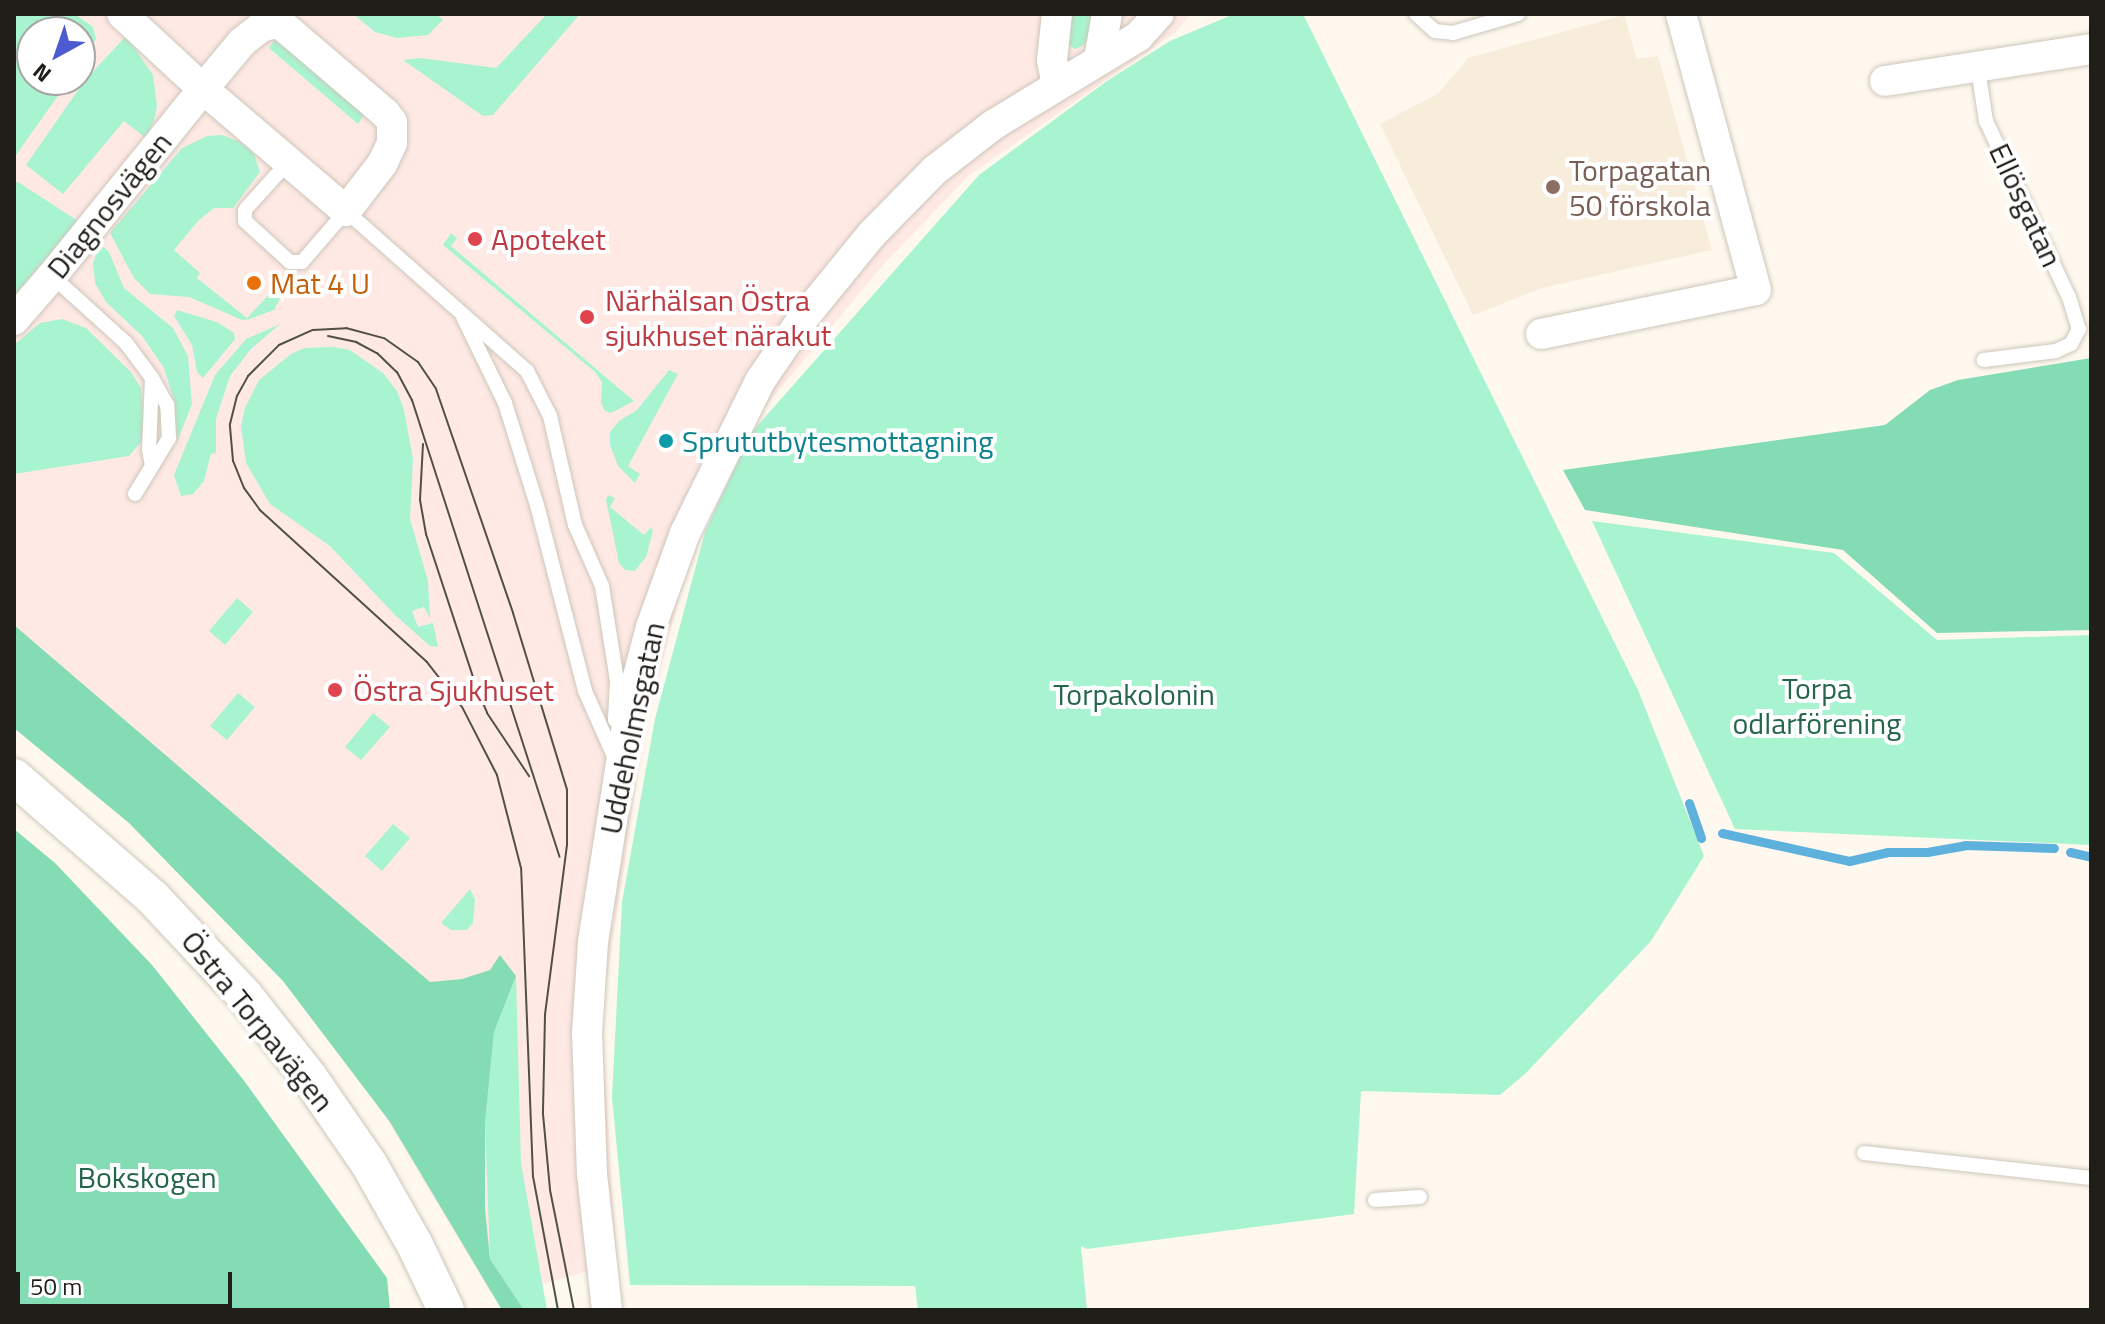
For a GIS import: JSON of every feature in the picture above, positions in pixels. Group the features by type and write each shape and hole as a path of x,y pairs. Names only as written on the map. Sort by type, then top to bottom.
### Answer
{"street":[{"path":"122,14 203,89 346,211"},
{"path":"1057,14 1052,60 1057,85"},
{"path":"1099,59 1107,14"},
{"name":"Uddeholmsgatan","path":"607,1310 592,1175 587,1033 593,942 615,789 651,627 685,533 760,381 801,321 896,208 935,170 993,125 1138,37 1159,14"},
{"path":"1541,334 1756,290 1681,14"},
{"name":"Diagnosvägen","path":"14,320 254,30 275,23 385,113 394,133 382,164 346,211"},
{"path":"1885,81 1978,69 2091,49"},
{"name":"Östra Torpavägen","path":"14,777 153,898 260,1014 329,1104 369,1164 423,1260 446,1310"}],"lane":[{"path":"1416,14 1435,31 1453,33 1518,14"},
{"name":"Ellösgatan","path":"1978,69 1986,121 2069,297 2079,329 2071,344 2056,351 1984,360"},
{"path":"288,162 245,210 245,221 290,262 302,262 346,211 527,371 550,416 575,525 602,586 617,681 613,754 615,789"},
{"path":"52,276 126,343 152,378 149,450 152,465 135,494"},
{"path":"459,310 505,403 537,505 585,691 613,754"},
{"path":"1864,1153 2091,1178"},
{"path":"1375,1200 1420,1197"}],"shaded area":[{"name":"Östra Sjukhuset","path":"14,14 1190,14 1176,32 969,175 882,266 749,426 690,555 644,735 601,1016 617,1263 517,1291 490,1292 383,1113 283,981 129,823 14,728"},
{"name":"Torpagatan 50 förskola","path":"1624,15 1637,59 1658,56 1712,250 1542,288 1473,315 1380,124 1439,93 1468,58"}],"green space":[{"path":"14,14 75,14 78,16 16,16 16,96 58,96 14,158"},
{"path":"353,14 436,14 443,20 428,35 397,38 375,32"},
{"path":"547,14 580,14 493,115 483,116 403,60 420,58 496,68"},
{"path":"1068,14 1094,14 1089,36 1084,45 1075,49 1068,45"},
{"name":"Torpakolonin","path":"1234,14 1303,14 1638,690 1704,856 1651,941 1526,1073 1500,1095 1361,1091 1354,1214 1087,1249 1081,1246 1087,1310 918,1310 915,1286 630,1285 612,1097 622,902 655,719 705,532 750,434 979,175 1107,81 1170,41"},
{"path":"126,36 153,75 157,106 154,121 146,138 124,121 63,194 26,165 74,96 96,96 96,68"},
{"path":"274,41 278,41 365,113 358,124 269,48"},
{"path":"222,135 240,142 254,154 260,172 233,208 214,208 198,221 174,250 200,273 197,278 247,318 275,288 280,299 274,310 250,319 242,320 189,297 150,294 134,278 110,233 182,148 207,136"},
{"path":"18,182 78,221 14,296 14,183"},
{"path":"451,233 457,238 451,246 634,401 611,413 605,411 601,403 602,382 595,372 443,245"},
{"path":"100,244 109,252 124,288 173,328 188,356 192,404 177,442 175,403 164,368 142,336 106,302 95,283 93,263"},
{"path":"177,310 217,322 234,333 235,339 203,378 197,372 192,345 174,316"},
{"path":"62,319 86,328 131,372 141,388 144,426 141,442 129,456 14,474 14,345 40,323"},
{"path":"280,324 251,349 230,376 216,419 216,453 211,454 204,481 193,494 181,496 174,475 215,375 246,339"},
{"path":"304,348 350,350 383,373 397,391 404,410 413,459 410,519 428,581 430,618 424,607 412,611 418,627 433,623 438,647 430,646 395,615 330,546 270,504 246,463 241,426 245,408 259,380 291,354"},
{"path":"2091,358 2091,630 1937,633 1843,550 1585,510 1563,470 1885,425 1930,390 1958,380"},
{"path":"669,370 678,374 628,466 640,474 635,483 618,466 610,445 610,432 619,421 637,410"},
{"path":"608,495 615,498 610,507 644,535 651,527 653,531 646,557 635,571 625,570 619,563 606,500"},
{"name":"Torpa odlarförening","path":"1592,521 1834,553 1937,640 2091,635 2091,845 1735,829"},
{"path":"237,598 253,612 225,645 209,631"},
{"path":"14,625 430,982 462,979 490,970 500,955 516,976 494,1032 485,1123 485,1209 490,1259 524,1310 502,1310 390,1122 283,981 129,823 14,728"},
{"path":"238,693 255,707 227,740 210,726"},
{"path":"373,713 390,727 361,760 345,747"},
{"path":"393,824 410,838 382,871 365,856"},
{"name":"Bokskogen","path":"14,829 55,863 152,965 245,1082 387,1278 390,1310 14,1310"},
{"path":"470,889 475,899 473,923 467,930 451,930 441,923"},
{"path":"516,976 521,1163 547,1310 524,1310 490,1259 485,1123 494,1032"}],"waterway":[{"path":"1689,803 1701,838"},
{"path":"1722,833 1849,861 1888,852 1927,852 1965,845 2054,848"},
{"path":"2070,852 2091,857"}],"tram line":[{"path":"558,1310 533,1177 521,868 497,775 462,707 427,662 260,510 244,488 233,461 230,424 237,396 248,376 279,345 313,330 346,328 384,338 418,362 436,389 513,613 567,790 567,845 545,1015 543,1114 550,1190 574,1310"},
{"path":"328,336 356,342 377,353 397,372 412,400 560,857"},
{"path":"423,444 420,500 426,534 487,713 529,776"}],"place":[{"name":"Torpagatan 50 förskola","path":"1553,187"},
{"name":"Apoteket","path":"475,239"},
{"name":"Mat 4 U","path":"254,283"},
{"name":"Närhälsan Östra sjukhuset närakut","path":"587,317"},
{"name":"Sprututbytesmottagning","path":"666,441"},
{"name":"Östra Sjukhuset","path":"335,690"}]}
